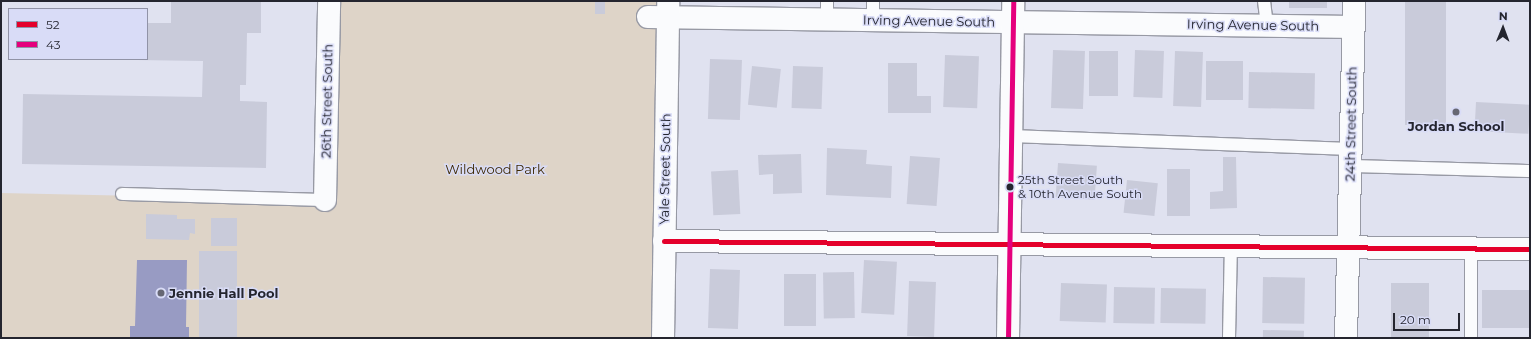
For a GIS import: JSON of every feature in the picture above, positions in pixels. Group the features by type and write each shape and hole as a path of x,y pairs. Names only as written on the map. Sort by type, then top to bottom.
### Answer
{"street":[{"name":"26th Street South","path":"325,200 329,1"},
{"name":"24th Street South","path":"1346,338 1354,1"},
{"name":"Irving Avenue South","path":"661,12 827,10 1013,12 1267,26 1354,27"},
{"name":"Yale Street South","path":"661,12 664,241 663,338"},
{"path":"1008,338 1013,12"},
{"path":"664,241 1530,249"}],"lane":[{"path":"1264,1 1267,26"},
{"path":"1011,136 1530,171"},
{"path":"122,194 325,200"},
{"path":"1229,338 1231,246"},
{"path":"1471,248 1471,338"}],"green space":[{"name":"Wildwood Park","path":"329,1 668,1 663,338 1,338 1,193 325,200"}],"water":[{"name":"Jennie Hall Pool","path":"137,260 187,260 186,327 189,327 189,338 130,338 130,326 135,326"}],"building":[{"path":"171,1 261,1 261,33 247,33 246,85 240,85 240,101 267,102 266,168 22,164 23,94 202,97 203,61 137,60 148,60 148,23 171,23"},
{"path":"595,1 605,1 605,14 595,14"},
{"path":"1289,1 1327,1 1327,8 1289,8"},
{"path":"1405,1 1446,1 1446,125 1405,125"},
{"path":"1053,50 1085,51 1083,109 1051,108"},
{"path":"1135,50 1164,51 1162,98 1133,97"},
{"path":"1089,51 1118,51 1118,96 1089,96"},
{"path":"1175,51 1203,52 1201,107 1173,106"},
{"path":"945,55 979,56 977,108 943,107"},
{"path":"710,59 742,60 740,120 708,119"},
{"path":"1206,61 1243,61 1243,100 1206,100"},
{"path":"888,63 917,63 917,96 931,96 931,113 888,113"},
{"path":"752,66 781,69 777,108 748,105"},
{"path":"793,66 823,67 822,109 792,108"},
{"path":"1249,72 1315,73 1314,109 1248,108"},
{"path":"1476,102 1530,105 1528,134 1474,131"},
{"path":"827,148 867,150 866,164 892,166 891,198 826,195"},
{"path":"801,154 802,193 773,194 773,174 759,175 758,155"},
{"path":"910,156 940,158 937,206 907,204"},
{"path":"1223,157 1236,157 1237,208 1210,209 1210,192 1223,191"},
{"path":"1058,163 1097,166 1095,200 1056,197"},
{"path":"1167,169 1190,169 1190,216 1167,216"},
{"path":"738,170 740,214 713,215 711,171"},
{"path":"1127,180 1158,183 1154,216 1124,213"},
{"path":"146,214 177,215 177,219 195,219 195,234 190,233 189,240 146,239"},
{"path":"211,218 237,218 237,246 211,246"},
{"path":"199,251 237,251 237,338 199,338"},
{"path":"864,260 897,262 894,315 861,313"},
{"path":"710,269 740,270 738,329 708,328"},
{"path":"854,272 855,318 824,319 823,273"},
{"path":"784,274 816,274 816,326 784,326"},
{"path":"1263,277 1305,278 1304,324 1262,323"},
{"path":"909,281 936,282 934,337 907,336"},
{"path":"1061,283 1107,285 1106,323 1060,321"},
{"path":"1391,283 1429,283 1429,338 1391,338"},
{"path":"1114,287 1155,288 1154,324 1113,323"},
{"path":"1161,288 1206,289 1205,324 1160,323"},
{"path":"1482,290 1530,290 1530,328 1482,328"},
{"path":"1263,330 1304,331 1304,338 1263,338"}],"transit line":[{"name":"43","path":"1008,338 1013,1"},
{"name":"52","path":"664,241 1530,249"}],"place":[{"name":"Jordan School","path":"1456,112"},
{"name":"25th Street South & 10th Avenue South","path":"1010,187"},
{"name":"Jennie Hall Pool","path":"161,293"}]}
